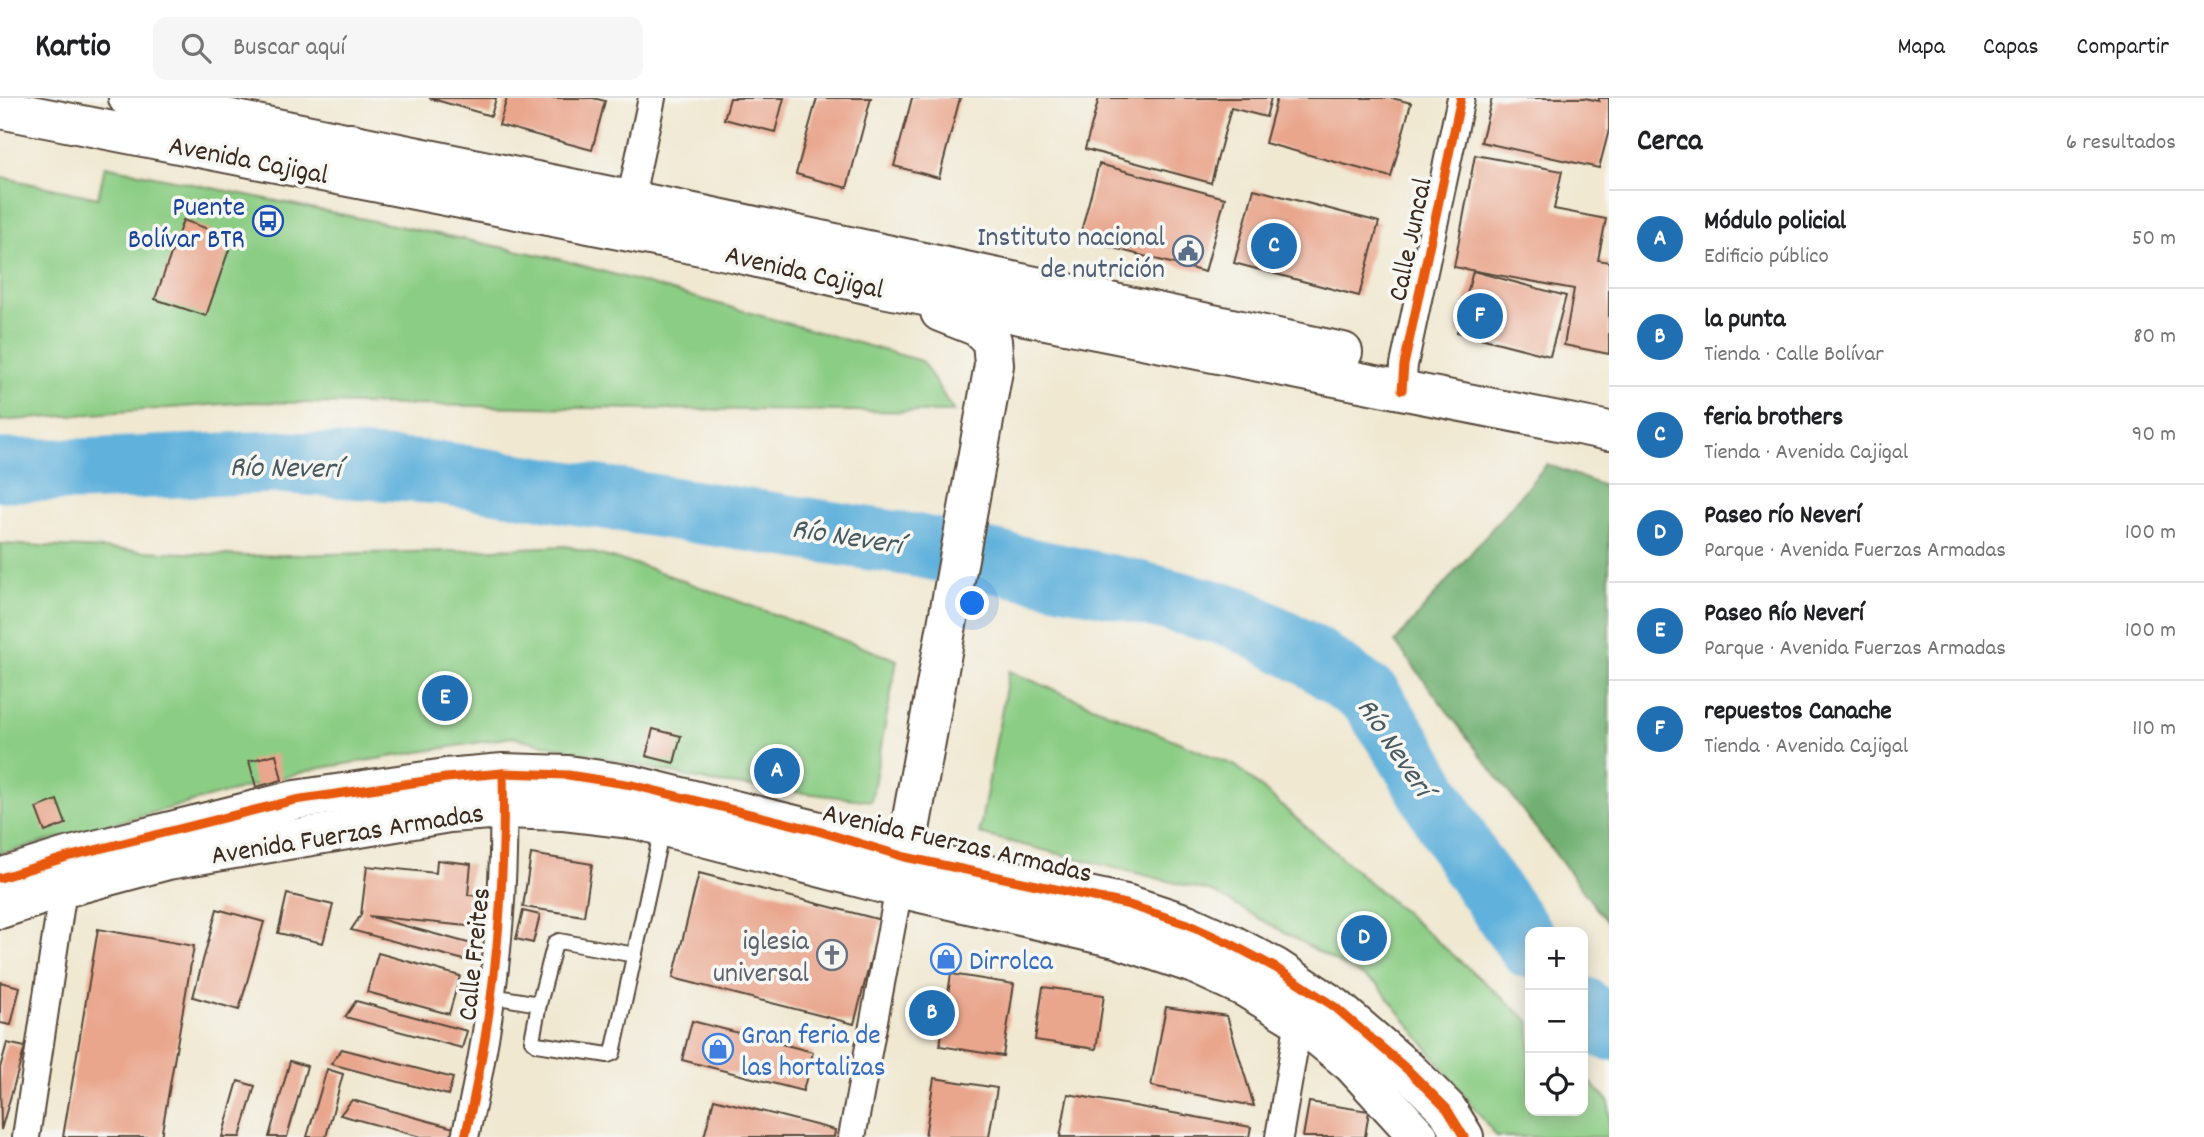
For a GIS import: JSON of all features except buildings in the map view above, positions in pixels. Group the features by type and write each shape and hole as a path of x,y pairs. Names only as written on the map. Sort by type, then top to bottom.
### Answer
{"main road":[{"name":"Avenida Cajigal","path":"128,98 239,109 1403,378 1609,430"},
{"name":"Avenida Cajigal","path":"0,109 737,253 883,288 1403,378 1609,404"},
{"path":"883,288 978,327 992,341 994,365 902,873"},
{"name":"Avenida Fuerzas Armadas","path":"0,878 167,860 449,813 503,791 568,775 632,785 816,830 902,873"},
{"name":"Avenida Fuerzas Armadas","path":"503,791 562,811 638,820 902,873 1152,948 1247,988 1345,1015 1409,1071 1447,1109 1464,1137"},
{"name":"Avenida Fuerzas Armadas","path":"0,909 65,872"},
{"name":"Avenida Fuerzas Armadas","path":"1302,1004 1419,1137"}],"street":[{"path":"630,201 652,98"},
{"name":"Calle Juncal","path":"1403,378 1461,98"},
{"name":"Calle Freites","path":"465,1137 492,996 502,882 503,791"},
{"path":"26,1137 65,872"},
{"path":"852,1137 902,873"},
{"path":"1279,1137 1302,1004"}],"lane":[{"path":"635,956 559,941 555,943 539,1004 533,1040 537,1044 608,1055 613,1053 616,1045 663,826"},
{"path":"492,996 539,1004"}],"green space":[{"path":"105,166 559,259 922,361 954,412 249,402 0,421 0,177 98,198"},
{"path":"1547,464 1609,488 1609,925 1395,642"},
{"path":"0,544 247,556 566,546 646,567 897,660 871,801 711,782 512,737 315,769 0,854"},
{"path":"1009,671 1236,766 1525,1018 1525,1116 1588,1116 1588,1079 1609,1102 1609,1137 1497,1137 1378,985 1212,892 979,834"}],"waterway":[{"name":"Río Neverí","path":"0,470 82,470 276,462 442,473 918,546 1130,590 1236,617 1313,657 1371,698 1409,756 1470,862 1525,940"},
{"name":"Río Neverí","path":"1588,1014 1593,1021 1609,1029"}],"cycle path":[{"path":"1402,390 1404,365 1461,98"},
{"path":"0,878 67,857 295,800 446,778 503,773 568,775 632,785 815,830 905,857 1126,904 1187,924 1276,968 1335,1007 1409,1071 1447,1109 1464,1137"},
{"path":"465,1137 484,1047 496,956 502,865 503,773"}],"place":[{"name":"Puente Bolívar BTR","path":"268,221"},
{"name":"feria brothers","path":"1274,246"},
{"name":"Instituto nacional de nutrición","path":"1188,251"},
{"name":"repuestos Canache","path":"1480,316"},
{"name":"Paseo Río Neverí","path":"445,698"},
{"name":"Módulo policial","path":"777,771"},
{"name":"Paseo río Neverí","path":"1364,938"},
{"name":"iglesia universal","path":"832,955"},
{"name":"Dirrolca","path":"946,959"},
{"name":"la punta","path":"932,1013"},
{"name":"Gran feria de las hortalizas","path":"718,1049"}]}
